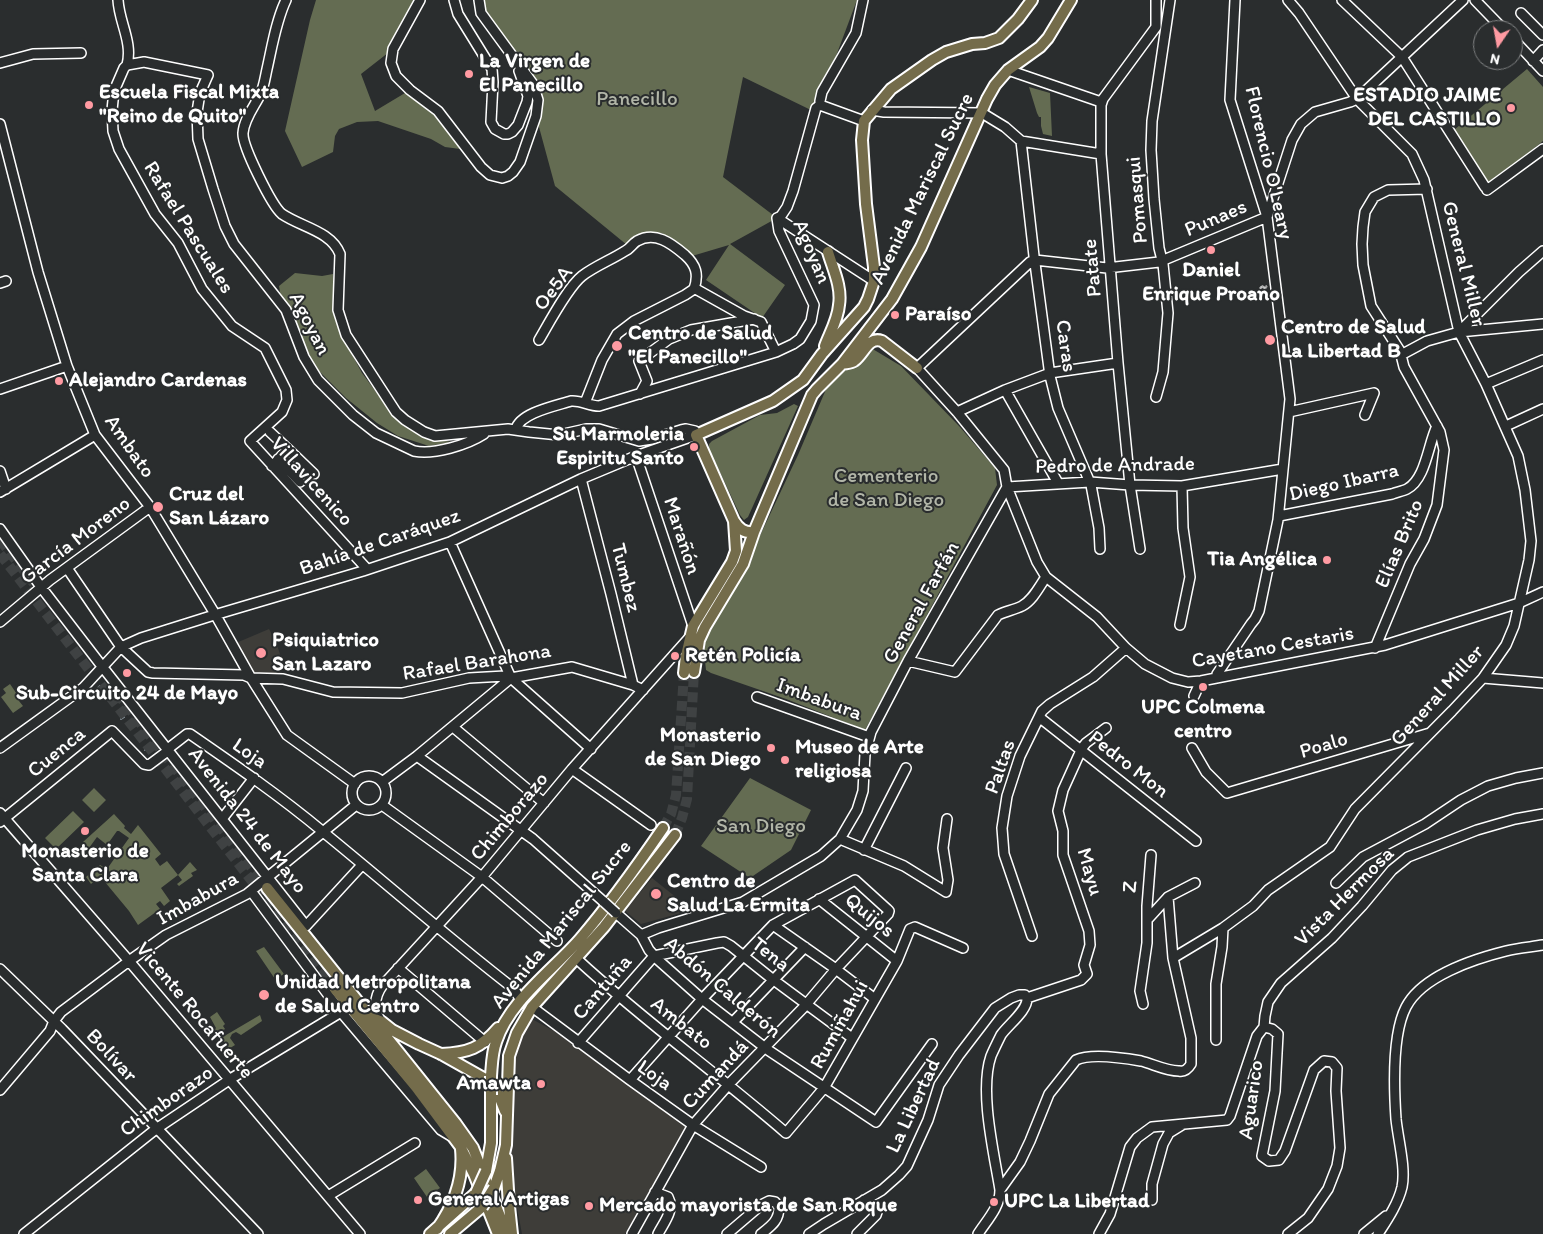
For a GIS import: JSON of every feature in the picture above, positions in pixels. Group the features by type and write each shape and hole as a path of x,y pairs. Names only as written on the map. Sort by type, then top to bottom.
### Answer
{"main road":[{"path":"754,532 739,529 734,521 696,435 774,401 803,380 822,354 864,307 874,282 862,140 864,121 872,110 891,89 946,52 999,38 1018,19 1032,0"},
{"name":"Avenida Mariscal Sucre","path":"734,521 736,551 732,562 693,626 689,638 689,673 701,634 740,571 754,532 812,395 816,388 842,364 892,299 920,247 982,114 987,98 995,85 1008,70 1040,47 1048,38 1071,0"},
{"path":"822,354 840,304 838,282 828,252"},
{"path":"842,364 854,361 872,341 878,339 917,368"},
{"name":"Avenida Mariscal Sucre","path":"434,1232 476,1193 486,1171 492,1143 492,1058 496,1040 509,1016 521,1000 596,920 663,828"},
{"name":"Avenida Mariscal Sucre","path":"450,1234 482,1208 494,1188 500,1171 506,1145 509,1056 516,1033 532,1007 604,927 675,835"},
{"name":"Avenida 24 de Mayo","path":"267,883 370,1018 456,1124 473,1148 507,1234"},
{"name":"Avenida 24 de Mayo","path":"335,989 416,1087 458,1142 474,1174 498,1234"},
{"path":"441,1054 460,1053 474,1048 484,1042 509,1016"},
{"path":"370,1018 382,1022 392,1030 441,1054 489,1081 502,1101 507,1120"},
{"path":"391,1044 392,1030"},
{"path":"434,1232 448,1214 457,1192 462,1157 458,1142"},
{"path":"506,1145 512,1234"}],"street":[{"name":"Rafael Pascuales","path":"118,0 128,44 127,65 114,91 112,110 113,131 119,149 155,214 178,243 202,289 232,326 265,348 286,390 287,400 282,412 250,441"},
{"path":"286,0 281,12 263,88 244,126 244,140 271,200 277,209 330,240 336,246 340,254 338,310 342,326 350,343 396,412 414,426 432,436 516,429 559,434 586,429 599,429 638,441 686,429 695,431 696,435"},
{"path":"420,0 393,49 391,63 396,76 410,90 438,111 481,167 490,175 502,178 513,172 520,162 536,116 538,100 533,84 481,14 479,0"},
{"path":"454,0 458,14 492,69 491,122 495,129 504,134 512,132 518,125 528,96 516,62"},
{"path":"863,0 856,33 822,92 820,106 864,121"},
{"path":"1008,70 1101,102 1160,27 1156,0"},
{"name":"Pomasqui","path":"1156,397 1163,372 1168,320 1154,199 1151,150 1152,121 1160,27 1170,0"},
{"name":"Florencio O'Leary","path":"1216,678 1259,612 1279,516 1290,399 1267,217 1230,100 1235,0"},
{"name":"General Miller","path":"1174,958 1224,928 1252,906 1268,890 1330,847 1354,809 1483,678 1506,645 1514,626 1529,560 1531,541 1525,490 1518,456 1506,426 1459,332 1424,180 1412,154 1357,99 1288,0"},
{"path":"1342,0 1402,57 1486,189 1543,149"},
{"name":"Punaes","path":"1035,260 1111,268 1162,260 1267,217 1292,140 1301,124 1315,112 1357,99 1463,0"},
{"path":"1475,0 1494,20"},
{"path":"1521,13 1543,35"},
{"path":"1523,50 1543,71"},
{"path":"1533,61 1543,50"},
{"path":"0,63 33,54 81,52"},
{"name":"Agoyan","path":"127,65 144,62 208,75 200,93 197,112 198,139 225,226 238,252 286,310 304,357 318,380 353,415 376,433 414,451 447,449 467,442 488,431"},
{"name":"Patate","path":"1101,102 1101,154 1118,363 1130,485 1140,549"},
{"name":"Agoyan","path":"516,429 517,424 526,416 571,401 576,400 599,406 776,352 800,339 811,321 814,305 779,231 777,218 781,216 787,207 816,108 820,106"},
{"path":"872,110 982,114 1005,127 1021,141 1101,154"},
{"name":"Ambato","path":"0,124 38,272 67,366 95,435 150,507 215,614 251,678 287,735 355,784"},
{"name":"Caras","path":"1021,141 1050,373 1058,408 1090,482 1099,528 1100,549"},
{"name":"Elías Brito","path":"1375,648 1410,564 1424,539 1437,505 1444,450 1437,426 1404,367 1401,355 1371,306 1363,265 1363,227 1365,212 1374,197 1388,190 1427,189"},
{"path":"777,218 874,282"},
{"name":"Oe5A","path":"539,340 570,289 580,277 627,250 636,242 646,238 653,237 666,241 680,250 695,266 694,288"},
{"path":"1459,332 1519,272 1543,251"},
{"path":"917,368 1030,262 1035,260"},
{"path":"585,403 602,360 616,334 634,320 694,288 744,316 762,323 776,352"},
{"path":"640,394 647,380 639,361 659,345 691,330 754,319"},
{"path":"1401,355 1427,341 1459,332 1543,324"},
{"path":"1486,384 1543,360"},
{"path":"957,412 1005,390 1050,373 1118,363"},
{"path":"0,388 67,366"},
{"name":"Cayetano Cestaris","path":"917,368 957,412 1004,470 1007,487 1036,562 1046,578 1097,617 1126,648 1145,664 1172,678 1188,682 1201,681 1375,648 1519,603 1543,592"},
{"path":"1005,390 1058,483"},
{"path":"1289,412 1374,393 1365,415"},
{"path":"1506,426 1543,409"},
{"name":"Diego Ibarra","path":"1279,516 1409,489 1419,477 1437,426"},
{"path":"270,432 314,474"},
{"path":"0,471 3,490 95,435"},
{"name":"Bahía de Caráquez","path":"0,748 83,688 120,647 141,638 215,614 367,569 450,542 581,479 636,456 696,435"},
{"name":"Villavicenico","path":"250,441 275,462 367,569"},
{"path":"288,449 275,462 300,482"},
{"name":"Marañón","path":"636,456 693,626"},
{"name":"Pedro de Andrade","path":"1007,487 1090,482 1182,486 1283,469"},
{"name":"Tumbez","path":"581,479 632,685"},
{"path":"1180,625 1190,577 1184,528 1182,486"},
{"name":"General Farfán","path":"641,935 743,902 821,856 840,839 858,810 863,791 865,754 869,737 908,661 1007,487"},
{"name":"García Moreno","path":"0,622 41,587 150,507"},
{"path":"0,530 102,667 168,750"},
{"path":"450,542 512,678 591,749"},
{"name":"Rafael Barahona","path":"67,568 120,647 150,672 244,675 251,678 283,679 333,692 402,693 469,678 504,676 512,678 572,666 643,690"},
{"path":"908,661 954,672 998,615 1021,606 1031,599 1046,578"},
{"name":"Chimborazo","path":"382,1022 376,1014 376,996 379,990 482,877 572,769 689,638"},
{"name":"Paltas","path":"1032,936 1004,854 1002,828 1007,796 1020,756 1039,717 1050,704 1093,677 1126,648"},
{"path":"382,782 417,756 512,678"},
{"path":"1483,678 1543,683"},
{"path":"1194,696 1201,681"},
{"name":"Imbabura","path":"757,697 869,737"},
{"name":"Pedro Mon","path":"1039,717 1196,840"},
{"path":"453,727 544,802"},
{"name":"Mayu","path":"1027,998 1081,980 1087,974 1084,965 1090,945 1089,931 1063,855 1063,831 1058,811 1063,790 1081,751 1086,743 1106,728"},
{"name":"Avenida 24 de Mayo","path":"112,731 144,764 149,765 153,763 168,750 222,819 267,883 306,926 362,865"},
{"name":"Cuenca","path":"1,818 112,731"},
{"name":"Poalo","path":"1192,748 1206,772 1227,793 1430,733"},
{"name":"Loja","path":"168,750 187,734 190,734 254,778 323,832 437,928 513,988 521,1000"},
{"name":"Abdón Calderón","path":"417,756 533,839 641,935 654,956 702,999 765,1048 876,1122 932,1044"},
{"path":"864,850 906,768"},
{"path":"572,769 652,824"},
{"path":"1336,883 1363,857 1425,824 1461,800 1488,786 1543,773"},
{"path":"368,776 373,776 382,782 386,790 385,800 382,805 372,810 366,810 356,805 352,794 355,784 363,777 368,776"},
{"path":"222,819 254,778"},
{"name":"Imbabura","path":"0,1090 50,1031 61,1012 166,935 267,883 356,805"},
{"path":"382,805 482,877 557,941"},
{"name":"Vista Hermosa","path":"1264,1027 1268,1002 1282,983 1332,938 1392,870 1408,857 1477,830 1515,819 1543,814"},
{"name":"Vicente Rocafuerte","path":"1,818 129,961 360,1234"},
{"path":"840,839 888,858 946,892 948,880 943,848 947,819"},
{"name":"Z","path":"1143,1004 1140,991 1147,943 1151,854"},
{"name":"Cumandá","path":"632,1234 693,1125 729,1084 806,1004 889,911 855,880 819,899"},
{"path":"1147,921 1168,897 1195,883"},
{"name":"Avenida 24 de Mayo","path":"251,891 341,1012 441,1130 458,1142"},
{"path":"1000,1190 1020,1162 1049,1094 1076,1060 1090,1057 1141,1061 1177,1072 1186,1070 1191,1064 1191,1038 1174,958 1168,897"},
{"path":"630,1080 702,999 773,925 819,899"},
{"name":"Quijos","path":"819,899 897,961"},
{"path":"773,925 875,999"},
{"name":"Rumiñahui","path":"786,1133 824,1088 897,961 912,927 963,948"},
{"path":"1216,1040 1216,984 1224,928"},
{"name":"Tena","path":"654,956 724,942 852,1038"},
{"path":"1378,1234 1402,1188 1403,1176 1396,1116 1396,1056 1400,1028 1406,1007 1421,988 1447,973 1496,954 1543,945"},
{"path":"733,1022 805,947"},
{"name":"Cantuña","path":"578,1043 654,956"},
{"name":"Ambato","path":"578,960 618,996 729,1084 786,1133"},
{"path":"398,968 484,1042"},
{"name":"Bolívar","path":"0,969 54,1022 258,1234"},
{"name":"La Libertad","path":"809,1234 882,1190 899,1175 906,1166 928,1120 939,1085 944,1076 995,1008 1019,995 1025,995 1027,998"},
{"path":"978,1234 997,1205 1000,1190 987,1101 987,1074 991,1056 1001,1035 1024,1008 1028,1002 1027,998"},
{"name":"Loja","path":"532,1007 578,1043 693,1125 761,1167"},
{"name":"Chimborazo","path":"24,1234 156,1129 229,1079 341,1012"},
{"name":"Aguarico","path":"1099,1234 1110,1214 1130,1147 1137,1138 1152,1127 1227,1120 1257,1036 1264,1027 1272,1029 1278,1034 1275,1091 1262,1156 1269,1161 1279,1160 1286,1151 1314,1070 1324,1061 1332,1062 1337,1068 1336,1091 1340,1148 1337,1166 1328,1189 1308,1218 1288,1234"},
{"path":"1152,1200 1152,1184 1163,1144 1169,1133 1185,1124"},
{"path":"328,1196 415,1143"},
{"path":"655,1192 668,1197 671,1204 670,1211 658,1234"},
{"path":"857,1234 877,1212 864,1200"},
{"path":"727,1234 761,1205 768,1201 775,1202 779,1207 779,1214 775,1223 761,1234"},
{"path":"1364,1234 1384,1218 1396,1201"},
{"path":"1372,1234 1379,1222"}],"shaded area":[{"name":"Psiquiatrico San Lazaro","path":"269,629 281,657 277,660 281,678 253,674 236,643"},
{"name":"Centro de Salud La Ermita","path":"652,878 692,910 641,924 625,911"},
{"path":"530,1018 554,1031 687,1127 625,1234 522,1234 509,1147 514,1059 519,1039"}],"green space":[{"path":"316,0 420,0 393,49 361,74 375,111 410,90 438,111 468,150 445,147 431,139 378,121 357,122 339,129 335,136 333,152 302,167 285,131"},
{"name":"Panecillo","path":"480,0 857,0 815,112 743,77 723,177 777,218 730,244 785,285 762,318 706,280 729,245 692,256 662,233 641,233 627,245 555,186 536,116 538,100 489,26"},
{"name":"ESTADIO JAIME DEL CASTILLO","path":"1527,69 1543,87 1543,141 1489,185 1454,130"},
{"path":"1029,87 1050,93 1052,136 1043,134 1041,117 1037,113"},
{"path":"295,273 322,276 333,274 333,298 336,320 343,338 362,373 397,416 433,439 452,442 429,446 398,436 377,423 346,398 317,369 309,357 293,315 281,298 279,286"},
{"name":"Cementerio de San Diego","path":"871,348 901,366 959,426 995,468 997,485 865,730 786,699 711,673 706,670 703,643 709,628 751,562 756,544 798,455 830,380 854,365"},
{"name":"Cementerio de San Diego","path":"794,404 798,406 748,517 744,520 709,449 709,444 760,415 777,413"},
{"path":"10,684 23,706 13,713 1,697 6,693 3,689"},
{"name":"San Diego","path":"750,778 811,810 791,850 750,878 701,846"},
{"path":"94,788 106,800 94,812 82,800"},
{"path":"73,811 84,822 56,849 45,838"},
{"path":"114,814 131,834 138,825 161,854 155,859 160,866 167,861 178,875 161,888 170,901 164,906 160,901 156,904 160,909 138,925 100,876 91,884 86,877 100,865 107,869 129,838 117,831 107,845 97,837 89,848 83,842"},
{"path":"190,862 197,870 191,873 193,876 179,886 177,884 182,880 178,875"},
{"path":"264,947 284,974 275,979 256,951"},
{"path":"217,1012 225,1024 223,1026 225,1029 218,1034 221,1038 260,1015 262,1021 241,1035 236,1032 232,1034 230,1038 235,1045 227,1050 213,1031 216,1028 210,1017"},
{"path":"426,1169 440,1188 427,1197 414,1178"}],"tunnel":[{"path":"0,540 36,586"},
{"path":"0,554 335,989"},
{"path":"675,835 687,799 694,672"},
{"path":"663,828 671,814 676,795 684,673"},
{"path":"117,693 267,888"}],"place":[{"name":"La Virgen de El Panecillo","path":"469,74"},
{"name":"Escuela Fiscal Mixta \"Reino de Quito\"","path":"89,105"},
{"name":"ESTADIO JAIME DEL CASTILLO","path":"1511,108"},
{"name":"Daniel Enrique Proaño","path":"1211,250"},
{"name":"Paraíso","path":"895,315"},
{"name":"Centro de Salud La Libertad B","path":"1270,340"},
{"name":"Centro de Salud \"El Panecillo\"","path":"617,346"},
{"name":"Alejandro Cardenas","path":"59,381"},
{"name":"Su Marmoleria Espiritu Santo","path":"694,447"},
{"name":"Cruz del San Lázaro","path":"158,507"},
{"name":"Tia Angélica","path":"1327,560"},
{"name":"Psiquiatrico San Lazaro","path":"261,653"},
{"name":"Retén Policía","path":"675,656"},
{"name":"Sub-Circuito 24 de Mayo","path":"127,673"},
{"name":"UPC Colmena centro","path":"1203,687"},
{"name":"Monasterio de San Diego","path":"771,748"},
{"name":"Museo de Arte religiosa","path":"785,760"},
{"name":"Monasterio de Santa Clara","path":"85,831"},
{"name":"Centro de Salud La Ermita","path":"656,894"},
{"name":"Unidad Metropolitana de Salud Centro","path":"264,995"},
{"name":"Amawta","path":"541,1084"},
{"name":"General Artigas","path":"418,1200"},
{"name":"UPC La Libertad","path":"994,1202"},
{"name":"Mercado mayorista de San Roque","path":"589,1206"}]}
